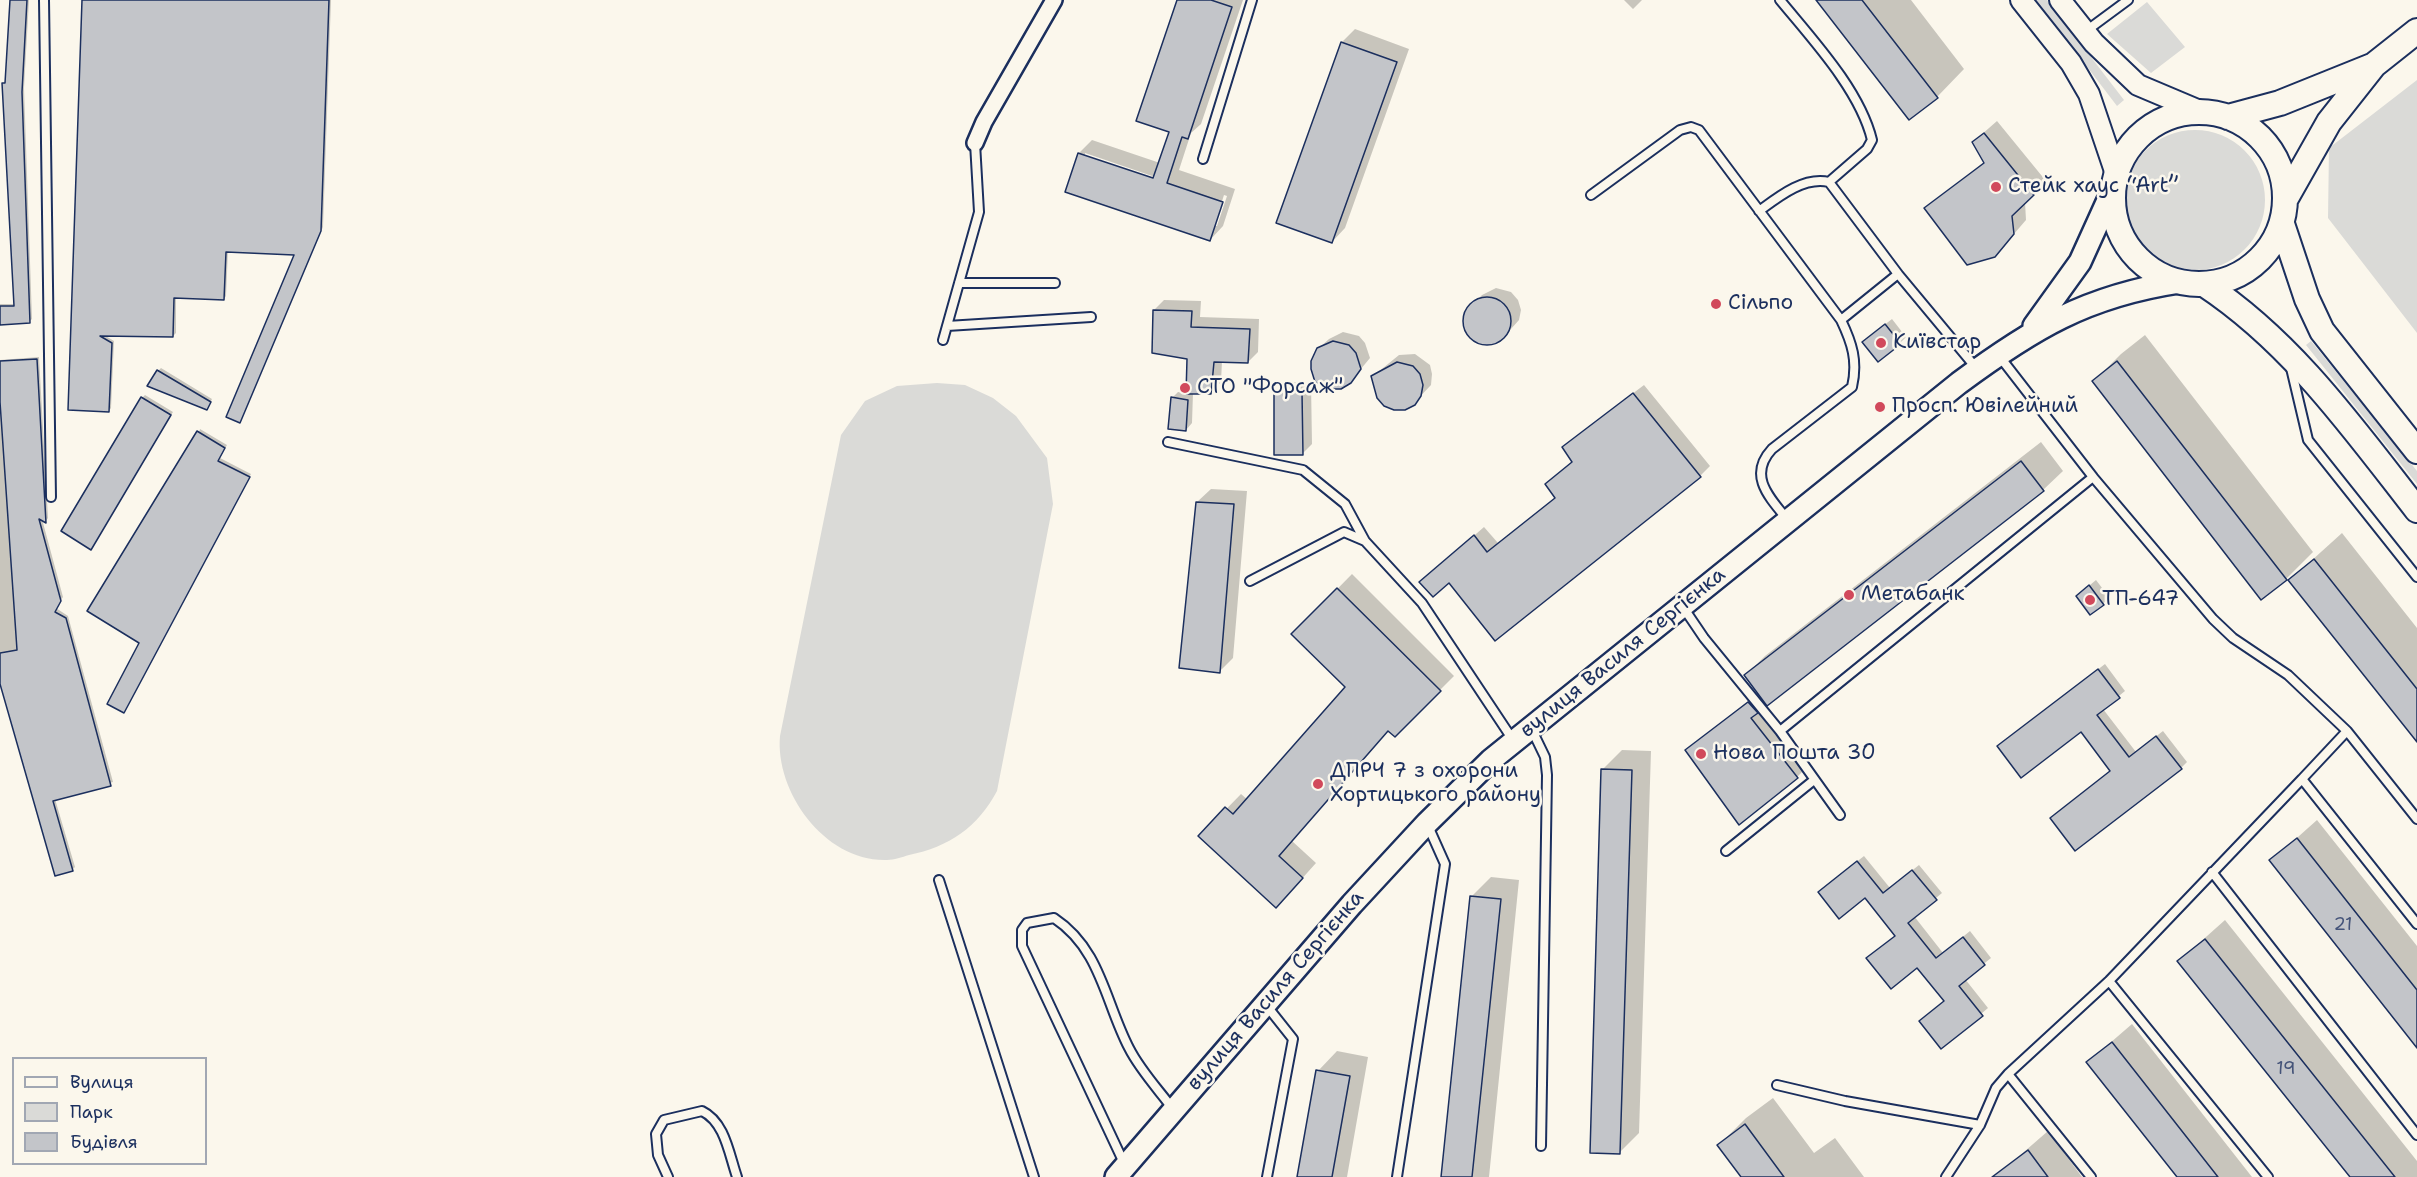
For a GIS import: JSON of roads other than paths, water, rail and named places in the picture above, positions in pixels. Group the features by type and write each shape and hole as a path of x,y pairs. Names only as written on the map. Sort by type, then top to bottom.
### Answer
{"main road":[{"path":"2286,198 2329,122 2374,65 2417,31"},
{"path":"2228,117 2280,103 2374,65"},
{"path":"2202,111 2228,117 2251,129 2270,148 2282,172 2286,198 2282,224 2270,247 2252,266 2230,279 2204,284 2178,282 2155,272 2136,257 2122,236 2114,212 2115,181 2129,148 2148,128 2174,115 2202,111"},
{"name":"вулиця Василя Сергієнка","path":"2028,334 2058,296 2080,262 2115,181"},
{"path":"2282,224 2299,279 2322,332 2417,451"},
{"name":"вулиця Василя Сергієнка","path":"1120,1171 1344,913 1427,822 1514,741 1977,369 2028,334 2071,310 2107,296 2138,288 2178,282"},
{"path":"2204,284 2261,326 2287,351 2327,395 2417,510"}],"street":[{"path":"975,143 984,122 1054,0"},
{"path":"2021,0 2071,63 2089,94 2115,181"},
{"path":"2060,0 2094,43 2138,85 2202,111"}],"lane":[{"path":"44,0 51,497"},
{"path":"1203,159 1252,0"},
{"path":"1759,211 1786,191 1815,181 1829,182 1867,149 1872,140 1853,98 1831,64 1780,0"},
{"path":"2086,31 2128,0"},
{"path":"1591,195 1680,130 1691,128 1705,135 1841,320 1852,344 1855,360 1852,387 1772,449 1762,460 1759,470 1771,499 1788,520"},
{"path":"943,340 979,212 975,143"},
{"path":"1829,182 1898,274 1977,369"},
{"path":"1841,320 1898,274"},
{"path":"959,283 1055,283"},
{"path":"947,326 1091,317"},
{"path":"2287,351 2308,440 2417,577"},
{"path":"1999,355 2093,477 2213,619 2233,638 2288,675 2347,731 2417,819"},
{"path":"1168,442 1303,471 1345,504 1365,540 1422,603 1514,741"},
{"path":"1780,731 2093,477"},
{"path":"1250,581 1344,532 1365,540"},
{"path":"1682,605 1704,638 1780,731 1840,815"},
{"path":"1531,728 1545,757 1547,775 1541,1146"},
{"path":"1946,1177 1980,1125 1987,1104 2008,1074 2109,981 2347,731"},
{"path":"2302,778 2417,924"},
{"path":"1726,851 1814,780"},
{"path":"1397,1177 1445,864 1427,822"},
{"path":"2212,872 2417,1135"},
{"path":"939,880 1034,1177"},
{"path":"1120,1171 1022,946 1022,930 1027,923 1054,918 1070,929 1094,960 1129,1049 1173,1109"},
{"path":"2109,981 2268,1177"},
{"path":"1266,1005 1293,1040 1267,1177"},
{"path":"2008,1074 2091,1177"},
{"path":"1777,1085 1845,1101 1980,1125"},
{"path":"668,1177 658,1155 656,1134 664,1120 702,1111 712,1116 719,1126 737,1177"}],"place":[{"name":"Стейк хаус “Art”","path":"1996,187"},
{"name":"Сільпо","path":"1716,304"},
{"name":"Київстар","path":"1881,343"},
{"name":"СТО \"Форсаж\"","path":"1185,388"},
{"name":"Просп. Ювілейний","path":"1880,407"},
{"name":"Метабанк","path":"1849,595"},
{"name":"ТП-647","path":"2090,600"},
{"name":"Нова Пошта 30","path":"1701,754"},
{"name":"ДПРЧ 7 з охорони Хортицького району","path":"1318,784"}]}
